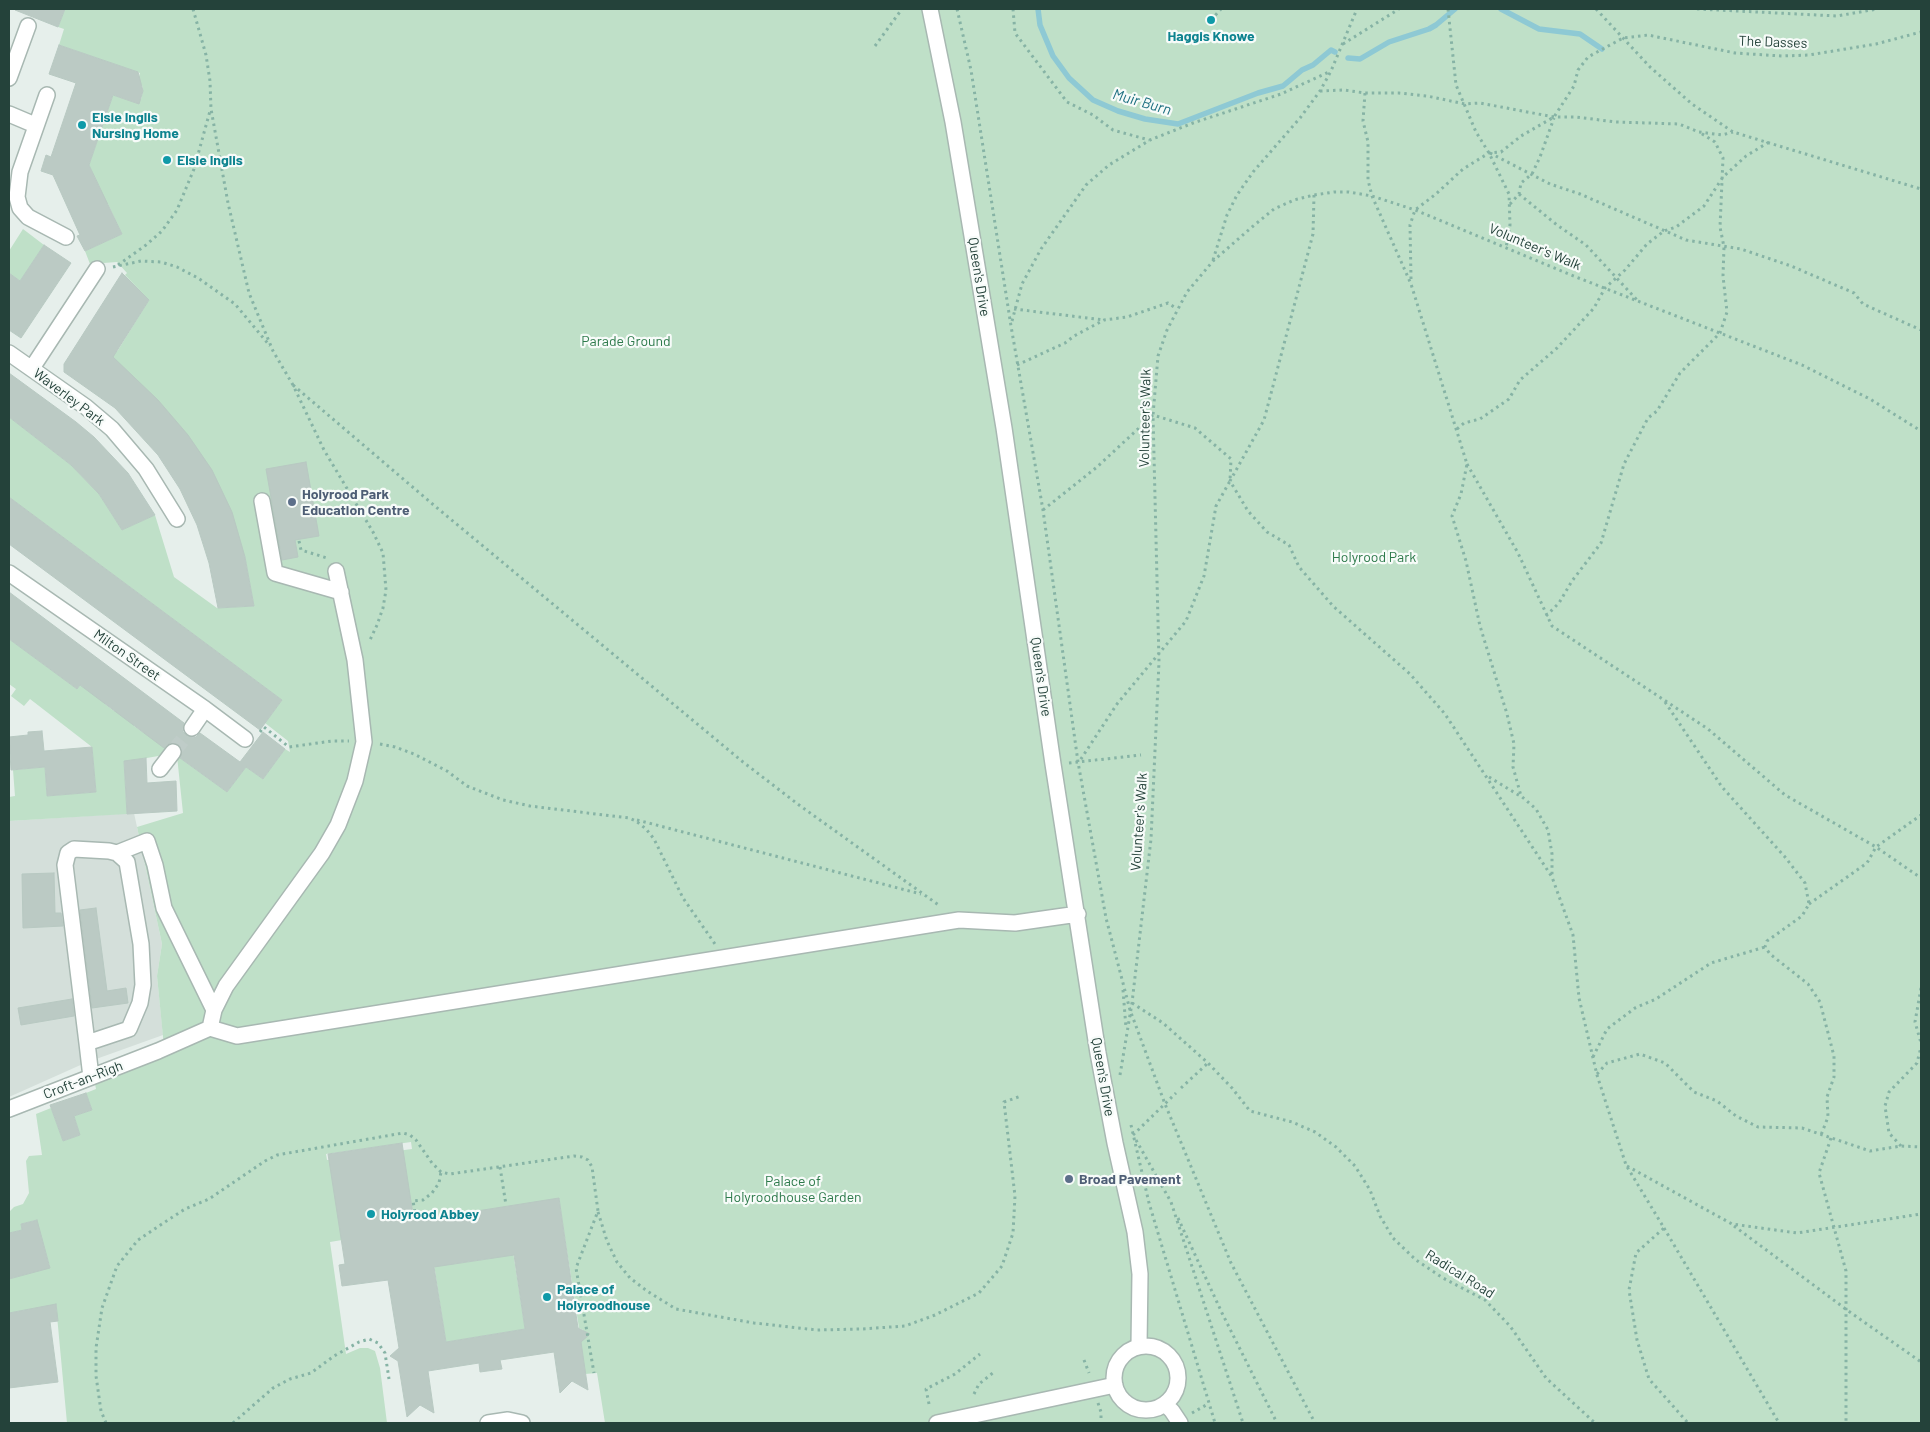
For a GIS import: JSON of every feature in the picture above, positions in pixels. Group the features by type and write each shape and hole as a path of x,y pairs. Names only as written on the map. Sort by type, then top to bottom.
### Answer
{"street":[{"name":"Queen's Drive","path":"930,9 953,122 1002,419 1053,764 1104,1084 1138,1253 1140,1274 1139,1346"},
{"path":"9,78 28,26"},
{"path":"47,95 20,172 17,197 20,208 28,217 66,237"},
{"path":"9,114 35,125"},
{"path":"32,368 97,269"},
{"name":"Waverley Park","path":"9,353 86,407 112,430 146,469 177,519"},
{"path":"262,501 275,573 340,592"},
{"path":"336,571 355,660 364,742 352,788 331,839 310,872 226,986 214,1010 210,1028 238,1036 959,920 1015,923 1078,914"},
{"name":"Milton Street","path":"9,573 205,709 245,739"},
{"path":"192,728 205,709"},
{"path":"160,769 173,752"},
{"path":"118,853 147,841 156,865 164,908 214,1010"},
{"path":"87,1044 129,1028 140,1003 143,985 141,944 127,862 118,853 74,849 65,858 87,1044 91,1077"},
{"name":"Croft-an-Righ","path":"9,1110 158,1051 210,1028"},
{"path":"1139,1346 1158,1348 1168,1354 1178,1370 1178,1383 1174,1394 1165,1404 1148,1410 1135,1408 1124,1402 1115,1385 1114,1373 1119,1361 1127,1352 1139,1346"},
{"path":"937,1423 1115,1385"},
{"path":"1165,1404 1180,1423"},
{"path":"488,1423 508,1420 522,1423"}],"path":[{"path":"193,9 206,55 210,81 211,109 228,202 249,293 273,351 293,385 324,450 373,532 383,553 386,590 383,608 369,642 355,660"},
{"path":"875,46 902,9"},
{"path":"957,9 971,70 1017,365 1043,510 1078,762 1106,918 1130,1010 1165,1104 1231,1263 1315,1423"},
{"path":"1013,9 1015,33 1067,102 1093,116 1113,130 1150,140"},
{"path":"1211,20 1221,9"},
{"path":"1213,261 1227,215 1237,195 1253,172 1300,118 1320,91 1343,45 1357,9"},
{"path":"1343,45 1400,9"},
{"path":"1448,9 1456,85 1476,132 1490,153 1509,194 1510,225 1506,248"},
{"path":"1596,9 1650,67 1692,104 1733,132 1921,189"},
{"path":"1697,9 1837,16 1877,9"},
{"name":"The Dasses","path":"1623,38 1648,35 1735,52 1782,56 1809,55 1876,44 1921,32"},
{"path":"1510,204 1518,194 1521,184 1532,174 1554,117 1574,86 1578,70 1588,58 1623,38"},
{"path":"1011,326 1022,284 1041,249 1086,185 1109,165 1150,140 1193,123 1281,94 1331,71"},
{"path":"1320,91 1344,90 1365,93 1408,94 1465,104 1480,103 1554,117 1576,117 1616,122 1679,124 1699,132 1715,142 1723,158 1724,177 1720,227 1724,248 1723,276 1727,312 1720,333 1680,373 1657,411 1648,418 1624,464 1601,543 1572,581 1559,603 1546,616"},
{"path":"1365,93 1363,121 1368,142 1368,180 1372,196 1411,284 1467,464 1518,553 1552,626 1708,729 1784,795 1876,847 1921,878"},
{"path":"211,109 194,169 176,210 162,231 146,245 115,266 141,262 161,262 177,267 198,278 235,304 273,351"},
{"path":"1411,284 1409,256 1410,225 1415,210 1464,169 1490,153 1501,152 1521,136 1554,117"},
{"path":"1699,132 1722,135 1733,132"},
{"path":"1456,429 1464,423 1480,418 1509,400 1520,380 1557,348 1594,308 1605,288 1617,278 1646,244 1664,231 1676,227 1704,206 1724,177 1746,156 1769,142"},
{"path":"1490,153 1550,184 1580,194 1686,240 1724,248 1741,249 1791,266 1854,293 1863,304 1921,330"},
{"name":"Volunteer's Walk","path":"1126,1036 1132,1003 1151,839 1159,654 1153,415 1158,356 1177,309 1195,281 1213,261 1274,209 1294,200 1314,195 1349,192 1372,196 1415,210 1639,302 1802,365 1870,399 1921,431"},
{"path":"1518,194 1586,245 1639,302"},
{"path":"1078,762 1117,704 1186,621 1204,576 1216,506 1264,420 1313,234 1314,195"},
{"path":"1014,309 1104,320 1127,317 1168,303 1177,309"},
{"path":"1017,365 1066,343 1074,336 1104,320"},
{"path":"293,385 436,507 743,762 799,805 959,920"},
{"path":"1043,510 1096,467 1153,415 1195,428 1231,459 1230,482 1248,511 1267,532 1289,545 1298,567 1333,606 1410,674 1439,708 1552,877 1574,935 1579,998 1597,1075 1626,1165 1779,1423"},
{"path":"1467,464 1461,494 1452,516 1466,561 1480,626 1507,714 1514,744 1513,767 1521,796"},
{"path":"299,541 301,550 332,559 336,571"},
{"path":"1664,701 1722,787 1785,857 1805,883 1809,904"},
{"path":"245,739 251,744 264,727 289,747 332,741 386,744 414,754 447,771 467,786 503,800 540,807 629,818 924,894"},
{"path":"1078,762 1141,755"},
{"path":"1486,776 1521,796 1536,808 1548,830 1552,854 1552,877"},
{"path":"1593,1058 1607,1029 1635,1008 1656,999 1712,963 1765,947 1767,942 1802,916 1809,904 1867,864 1876,847 1921,815"},
{"path":"629,818 642,825 651,834 683,898 726,957"},
{"path":"1765,947 1770,954 1808,984 1820,1002 1834,1056 1834,1077 1827,1097 1828,1117 1821,1135"},
{"path":"1119,1078 1126,1036 1123,981"},
{"path":"1901,1146 1889,1133 1885,1106 1888,1092 1917,1063 1921,1045 1916,1022 1921,988"},
{"name":"Radical Road","path":"1132,1003 1163,1023 1208,1063 1232,1088 1250,1111 1300,1126 1314,1132 1336,1147 1355,1166 1370,1190 1380,1216 1392,1238 1416,1260 1443,1278 1485,1300 1510,1326 1546,1378 1595,1423"},
{"path":"1597,1075 1607,1063 1640,1054 1665,1063 1694,1092 1717,1101 1736,1116 1758,1127 1802,1128 1870,1151 1901,1146 1921,1147"},
{"path":"1181,1088 1208,1063"},
{"path":"1133,1135 1176,1093"},
{"path":"106,1423 101,1411 96,1376 96,1348 102,1308 117,1266 138,1240 185,1209 209,1199 265,1161 278,1155 402,1134 410,1135 416,1140 432,1163 442,1172 450,1174 574,1156 582,1157 588,1160 592,1167 598,1211 607,1241 617,1262 630,1278 676,1309 754,1323 817,1330 905,1326 935,1315 979,1292 1002,1266 1013,1234 1015,1196 1004,1102 1021,1096"},
{"path":"1133,1135 1171,1202 1222,1313 1277,1423"},
{"path":"1133,1135 1149,1203 1215,1423"},
{"path":"1831,1138 1819,1172 1846,1271 1846,1423"},
{"path":"1626,1165 1732,1224 1847,1310 1921,1362"},
{"path":"500,1167 506,1205"},
{"path":"416,1218 413,1201 423,1200 432,1194 439,1183 442,1172"},
{"path":"1171,1202 1243,1423"},
{"path":"594,1373 576,1268 598,1211"},
{"path":"1732,1224 1797,1233 1921,1214"},
{"path":"1664,1228 1636,1253 1629,1290 1637,1340 1649,1379 1688,1423"},
{"path":"233,1423 273,1388 290,1378 311,1373 334,1356 359,1342 369,1339 378,1343 385,1353 389,1379"},
{"path":"929,1404 926,1389 955,1374 980,1354"},
{"path":"974,1394 979,1384 994,1372"}],"shaded area":[{"path":"134,813 162,944 157,976 163,1035 85,1063 9,1097 9,821"}],"green space":[{"name":"Holyrood Park","path":"65,9 1921,9 1921,1423 605,1423 597,1373 585,1374 580,1342 585,1334 579,1328 559,1199 401,1223 390,1152 412,1149 411,1142 326,1154 327,1160 336,1159 342,1240 330,1242 346,1354 360,1348 368,1348 375,1351 380,1368 387,1423 67,1423 56,1305 9,1313 9,1279 50,1267 36,1220 21,1224 22,1230 9,1233 9,1212 14,1207 23,1204 29,1193 26,1161 29,1156 42,1155 36,1114 51,1108 63,1141 80,1135 74,1116 92,1110 86,1093 96,1089 95,1084 165,1057 157,976 162,944 137,827 183,813 177,756 227,792 246,767 263,779 285,749 290,752 288,741 265,723 282,700 9,497 9,417 71,465 99,494 122,530 155,515 174,577 217,608 254,606 245,557 106,361 118,350 149,300 125,275 127,273 117,262 90,264 85,251 122,234 108,204 104,206 97,193 101,191 89,165 113,95 137,103 141,99 143,91 142,85 137,84 140,73 59,45 64,29 58,27"},
{"path":"23,229 44,245 20,281 9,273 9,251"},
{"path":"9,639 77,689 80,685 108,700 105,704 114,711 117,706 137,721 134,726 144,733 147,729 168,751 164,755 124,762 127,814 9,821 9,797 15,796 13,770 45,767 47,796 96,792 92,747 30,699 24,706 11,696 16,689 9,684"},
{"path":"513,1252 525,1329 446,1342 434,1264 461,1263"}],"building":[{"path":"15,9 65,9 58,27"},
{"name":"Elsie Inglis Nursing Home","path":"59,45 138,72 143,91 139,104 113,95 89,165 122,234 85,251 77,236 80,235 53,175 41,171 46,155 51,157 76,83 49,74"},
{"path":"44,245 71,263 21,338 9,330 9,273 20,281"},
{"path":"122,273 149,300 113,357 158,400 188,435 212,470 232,512 245,557 254,606 218,608 209,563 197,525 180,489 158,455 115,408 64,372 64,364"},
{"path":"9,373 94,437 128,473 155,515 122,530 99,494 71,465 9,417"},
{"name":"Holyrood Park Education Centre","path":"306,462 319,536 295,540 298,557 282,560 266,469"},
{"path":"9,497 282,700 260,730 9,544"},
{"path":"9,592 184,723 183,732 187,736 196,737 200,733 240,762 263,732 285,749 263,779 246,767 227,792 180,758 182,749 178,744 170,743 164,748 80,685 77,689 9,639"},
{"path":"42,731 44,751 92,747 96,792 47,796 45,767 11,770 9,737 28,735 28,732"},
{"path":"146,758 147,783 176,781 177,811 127,814 124,761"},
{"path":"54,873 55,913 61,913 63,926 23,928 22,874"},
{"path":"96,908 107,991 126,988 128,1003 92,1008 80,910"},
{"path":"72,999 74,1016 21,1025 18,1008"},
{"path":"86,1093 92,1110 74,1116 80,1135 63,1141 50,1105"},
{"name":"Palace of Holyroodhouse","path":"402,1143 414,1221 559,1198 578,1328 590,1334 581,1342 588,1390 572,1381 560,1393 554,1352 500,1360 502,1369 480,1372 479,1363 428,1371 434,1413 420,1405 407,1417 398,1361 390,1356 399,1348 388,1280 342,1286 339,1265 345,1264 328,1154","holes":["514,1255 525,1329 446,1342 434,1267"]},
{"path":"37,1220 50,1268 9,1279 9,1233 22,1230 21,1224"},
{"path":"56,1304 58,1321 50,1322 58,1382 9,1388 9,1313"}],"waterway":[{"name":"Muir Burn","path":"1038,9 1040,25 1053,56 1069,78 1093,100 1118,111 1145,119 1178,124 1258,93 1283,86 1331,50 1335,52"},
{"name":"Muir Burn","path":"1348,58 1360,59 1389,42 1429,29 1455,9"},
{"name":"Muir Burn","path":"1501,9 1539,29 1580,34 1602,49"}],"tunnel":[{"path":"173,752 192,728"}],"place":[{"name":"Haggis Knowe","path":"1211,20"},
{"name":"Elsie Inglis Nursing Home","path":"82,125"},
{"name":"Elsie Inglis","path":"167,160"},
{"name":"Holyrood Park Education Centre","path":"292,502"},
{"name":"Broad Pavement","path":"1069,1179"},
{"name":"Holyrood Abbey","path":"371,1214"},
{"name":"Palace of Holyroodhouse","path":"547,1297"}],"park label":[{"name":"Parade Ground","path":"626,341"},
{"name":"Palace of Holyroodhouse Garden","path":"793,1190"}]}
